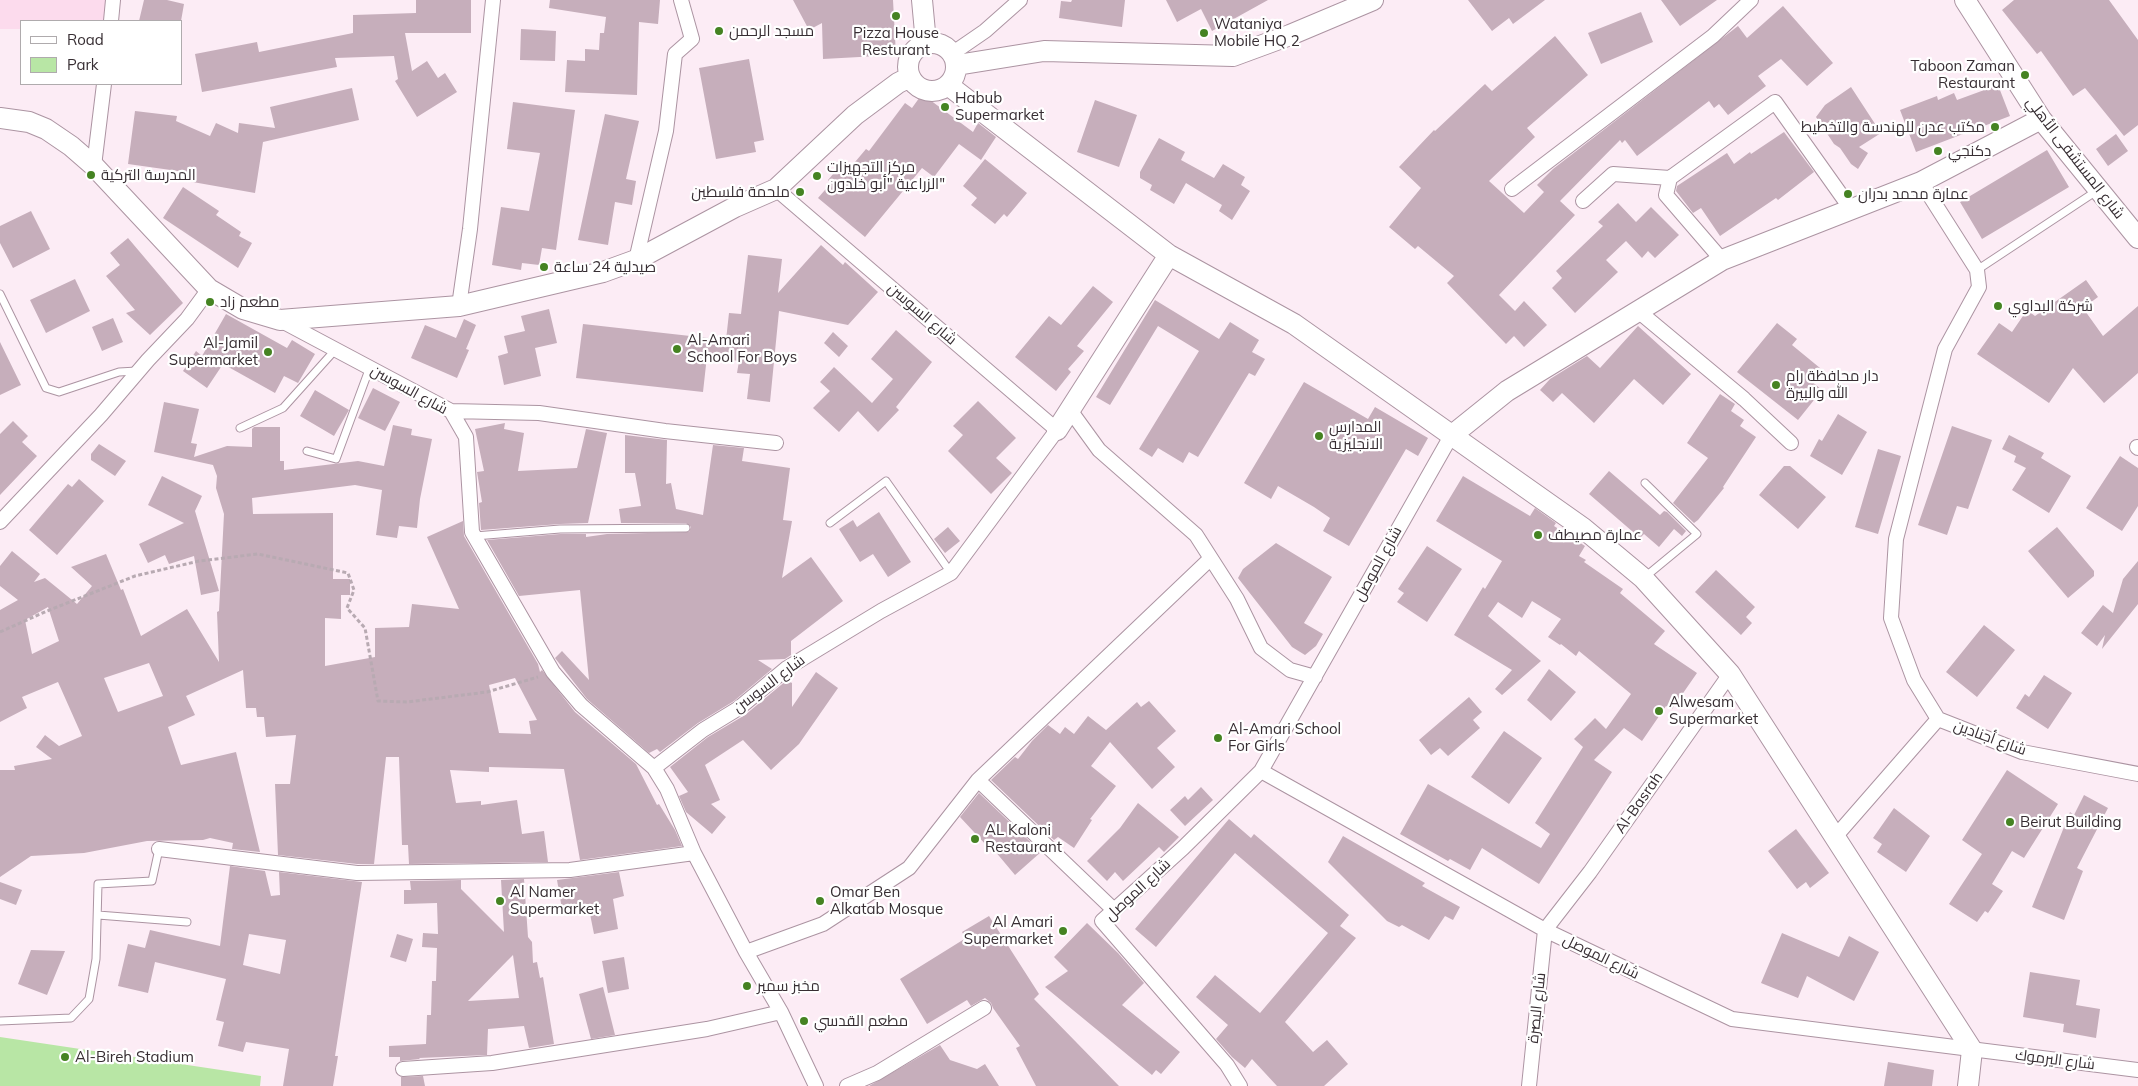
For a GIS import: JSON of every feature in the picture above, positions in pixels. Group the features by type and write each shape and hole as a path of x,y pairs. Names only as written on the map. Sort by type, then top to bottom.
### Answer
{"street":[{"path":"111,20 113,0"},
{"path":"459,306 470,229 493,0"},
{"path":"636,260 666,131 675,54 692,39 681,0"},
{"path":"922,0 926,44"},
{"path":"954,59 1020,0"},
{"path":"954,59 1044,51 1233,56 1290,36 1372,0"},
{"path":"1512,188 1713,36 1751,0"},
{"name":"شارع المستشفى الأهلي","path":"1965,0 2041,119 2138,238"},
{"path":"926,44 941,44 954,59 956,72 948,85 935,91 927,90 915,83 910,77 909,61 912,53 926,44"},
{"path":"0,118 12,118 29,122 46,129 71,146 94,166 209,289 243,309 280,320 459,306 603,272 636,260 735,207 776,189 855,115 898,83 910,77"},
{"path":"94,166 104,85"},
{"path":"948,85 1169,255 1294,324 1583,528 1643,578 1730,674 1972,1050 1968,1086"},
{"path":"1583,201 1613,174 1670,178 1775,102 1851,209"},
{"path":"1451,436 1507,391 1637,310 1722,260 1921,182 2041,119"},
{"path":"1670,178 1666,195 1722,260"},
{"path":"1921,182 1977,270 1979,287 1945,349 1896,539 1891,618 1914,680 1938,719"},
{"name":"شارع السوسن","path":"280,320 451,411 466,437 472,532 553,672 581,705 654,768 704,730 739,708 786,668 881,611 952,573 1057,430 776,189"},
{"path":"1057,430 1169,255"},
{"path":"0,522 101,415 187,319 209,289"},
{"path":"1637,310 1744,399 1791,443"},
{"path":"1070,410 1099,450 1196,535 1238,599 1261,648 1290,670 1315,677"},
{"path":"451,411 539,413 665,431 776,443"},
{"name":"شارع الموصل","path":"1240,1086 1227,1065 1102,921 1183,848 1261,771 1451,436"},
{"path":"746,952 824,924 909,868 978,780 1210,559"},
{"name":"Al-Basrah","path":"1544,930 1590,872 1730,674"},
{"name":"شارع أجنادين","path":"1835,837 1938,719 2022,752 2138,774"},
{"path":"654,768 667,789 694,853 746,952 781,1012 816,1086"},
{"name":"شارع الموصل","path":"1261,771 1544,930 1732,1020 1972,1050"},
{"path":"978,780 1114,910"},
{"path":"159,849 357,873 570,870 694,853"},
{"name":"شارع البصرة","path":"1529,1086 1544,930"},
{"path":"847,1086 877,1073 984,1008"},
{"path":"403,1070 492,1063 633,1042 707,1029 781,1012"},
{"name":"شارع اليرموك","path":"1972,1050 2138,1070"}],"lane":[{"path":"1977,270 2098,190"},
{"path":"0,294 46,388 59,392 119,372 138,372"},
{"path":"240,428 283,408 336,350"},
{"path":"308,451 336,459 370,367"},
{"path":"830,523 886,481 952,573"},
{"path":"1643,578 1696,534 1645,484"},
{"path":"475,536 560,529 686,528"},
{"path":"0,1021 70,1018 89,999 96,959 98,884 152,881 159,849"},
{"path":"98,915 187,922"}],"path":[{"path":"0,632 135,576 199,561 258,554 348,573 354,590 347,608 365,628 378,701 407,702 487,692 553,672"}],"shaded area":[{"path":"0,0 107,0 105,20 20,20 20,29 0,29"}],"green space":[{"name":"Al-Bireh Stadium","path":"0,1037 261,1076 260,1086 0,1086"}],"building":[{"path":"144,0 167,0 184,4 181,20 139,20"},
{"path":"416,0 471,0 471,33 405,33 412,71 427,61 438,78 445,73 457,92 417,117 395,81 398,79 394,56 335,58 337,67 202,92 195,54 257,42 259,52 353,33 353,15 416,13"},
{"path":"550,0 660,0 658,24 639,22 637,95 565,92 567,60 585,61 585,49 599,50 600,33 604,33 606,17 549,8"},
{"path":"793,0 893,0 896,55 823,59 822,23 809,30"},
{"path":"1072,0 1125,0 1122,27 1059,18 1061,1 1071,2"},
{"path":"1166,0 1268,0 1212,31 1201,9 1177,22"},
{"path":"1468,0 1545,0 1513,24 1509,18 1492,31"},
{"path":"1661,0 1717,0 1680,26"},
{"path":"2014,0 2109,0 2138,40 2138,125 2124,136 2085,88 2073,96 2041,51 2037,54 2002,10"},
{"path":"1783,6 1833,63 1807,86 1781,59 1758,76 1766,86 1728,115 1719,104 1714,108 1709,101 1637,156 1625,140 1622,143 1620,140 1560,201 1575,215 1499,295 1515,311 1524,301 1547,325 1524,347 1514,336 1506,344 1447,283 1454,276 1418,246 1415,249 1389,227 1421,188 1399,167 1434,130 1485,84 1492,91 1555,36 1588,75 1527,128 1535,137 1489,181 1524,213 1544,192 1537,185 1553,169 1738,26 1747,38"},
{"path":"1641,12 1653,42 1601,64 1588,33"},
{"path":"521,29 556,31 555,61 520,60"},
{"path":"749,59 764,140 754,142 756,152 716,159 699,68"},
{"path":"1998,85 2010,116 1916,152 1900,110 1937,96 1938,100 1954,93 1957,100"},
{"path":"1851,87 1881,133 1859,147 1868,153 1858,169 1851,164 1840,148 1834,144 1816,117 1825,105"},
{"path":"352,88 359,120 263,142 255,193 187,181 192,173 128,164 135,111 177,116 176,121 210,136 216,123 238,133 239,123 275,128 270,107"},
{"path":"922,94 973,132 978,123 996,137 981,160 959,144 934,177 922,168 865,237 818,198 831,183 828,180 843,162 850,168 866,149 869,151 905,103 912,108"},
{"path":"1095,100 1137,115 1119,167 1077,152"},
{"path":"513,102 575,110 556,250 542,248 539,265 522,263 521,270 492,265 501,207 529,211 540,153 507,149"},
{"path":"605,114 639,121 626,179 636,181 632,205 615,202 608,245 578,240"},
{"path":"1784,132 1814,172 1778,200 1776,198 1720,236 1701,208 1693,213 1676,191 1677,186 1727,153 1734,164"},
{"path":"2116,134 2128,151 2108,166 2096,149"},
{"path":"1159,138 1185,152 1181,160 1214,178 1223,164 1245,177 1241,185 1250,191 1232,220 1219,211 1222,205 1186,183 1174,204 1150,190 1152,185 1140,178 1140,172"},
{"path":"2047,150 2069,187 1982,239 1960,202"},
{"path":"985,159 1027,193 1007,217 1004,214 995,224 971,205 977,198 963,186"},
{"path":"183,187 219,211 216,215 241,232 239,236 252,243 238,268 163,218"},
{"path":"1618,203 1636,222 1651,207 1679,235 1655,258 1648,251 1642,258 1626,241 1606,260 1618,272 1575,313 1552,288 1562,278 1556,271 1603,226 1598,222"},
{"path":"31,211 50,249 13,268 0,243 0,226"},
{"path":"128,238 183,303 150,335 126,313 135,310 106,276 120,265 110,253"},
{"path":"821,245 843,265 845,262 878,292 848,325 779,311 770,402 747,399 750,374 737,373 739,361 707,356 703,392 576,378 583,324 726,340 729,313 741,314 748,255 782,259 778,293"},
{"path":"75,279 90,311 46,333 30,300"},
{"path":"2086,280 2098,297 2083,308 2103,336 2138,306 2138,373 2104,403 2073,368 2049,403 1977,354 1999,323 2012,332 2027,310 2035,316"},
{"path":"1093,286 1113,302 1077,346 1084,351 1068,369 1071,372 1056,391 1015,357 1049,316 1061,325"},
{"path":"1155,300 1219,339 1230,322 1259,340 1252,352 1265,359 1255,376 1249,373 1198,457 1189,452 1183,463 1158,448 1152,457 1139,449 1199,351 1158,326 1110,405 1096,397"},
{"path":"549,309 557,343 535,348 541,376 504,385 498,356 508,353 504,336 525,331 521,316"},
{"path":"226,314 287,348 292,340 315,354 298,383 284,376 275,393 223,364 207,388 183,371 196,351 202,356"},
{"path":"113,318 123,342 102,351 92,327"},
{"path":"464,319 476,325 466,349 469,350 457,378 411,358 425,325 456,338"},
{"path":"1777,323 1797,339 1792,345 1820,368 1810,380 1822,390 1798,420 1737,372"},
{"path":"1638,326 1691,374 1663,405 1634,379 1594,423 1562,393 1553,402 1540,390 1550,379 1587,356 1600,368"},
{"path":"896,330 932,362 896,407 899,410 878,432 858,411 839,432 813,408 830,391 820,382 834,367 872,403 893,379 871,359"},
{"path":"833,332 848,346 839,357 824,343"},
{"path":"0,342 21,385 0,395"},
{"path":"1304,382 1368,419 1375,407 1428,438 1418,456 1406,449 1349,546 1323,531 1330,518 1314,507 1278,486 1271,499 1244,483"},
{"path":"373,388 400,402 385,431 358,418"},
{"path":"315,390 349,410 334,436 300,416"},
{"path":"1720,394 1735,404 1731,411 1744,420 1740,426 1756,437 1724,488 1694,523 1673,503 1708,458 1687,443"},
{"path":"978,401 1016,438 996,458 1012,473 991,494 948,451 963,435 953,426"},
{"path":"164,402 199,409 191,443 197,444 194,457 227,446 252,447 252,429 254,427 280,427 280,461 284,461 284,470 358,461 384,466 393,425 412,429 411,435 432,439 420,499 417,528 399,526 397,538 376,535 382,490 355,485 252,498 253,514 333,513 333,579 350,579 350,595 341,595 341,619 325,618 325,666 375,657 375,628 409,627 412,604 459,609 427,537 463,521 464,536 538,664 540,672 542,670 575,712 636,764 657,805 659,804 675,830 682,846 580,860 564,769 489,767 489,772 450,770 456,803 481,801 481,805 517,800 522,834 544,831 548,862 409,864 408,845 402,845 399,757 386,757 374,864 357,864 278,855 275,784 290,784 296,735 266,737 264,717 257,717 256,708 246,708 243,670 186,696 195,715 168,727 181,765 236,752 260,852 232,849 233,843 210,838 203,840 147,841 84,853 31,856 0,877 0,770 15,770 14,766 52,759 36,747 45,735 59,746 82,736 58,682 22,697 27,708 0,722 0,610 18,600 0,586 0,566 12,551 40,574 34,582 45,578 77,604 92,586 71,567 106,554 121,590 123,589 141,636 187,609 219,662 217,612 219,611 224,514 216,488 217,476 213,465 154,452","holes":["48,607 59,641 32,654 25,620","149,663 163,696 118,712 104,678","515,678 537,720 529,721 531,734 499,733 489,685"]},
{"path":"1838,414 1867,432 1842,475 1810,456 1819,439 1822,441"},
{"path":"13,421 28,436 22,442 37,456 0,495 0,434"},
{"path":"505,423 504,429 524,433 518,471 577,468 586,429 607,433 588,523 481,530 479,503 482,502 477,472 484,471 475,429"},
{"path":"1952,426 1992,440 1968,509 1957,506 1947,535 1918,525"},
{"path":"625,435 667,440 666,484 671,483 676,509 703,515 713,445 744,448 742,461 790,468 783,520 792,521 782,578 811,557 843,601 791,641 791,655 785,659 758,660 772,669 734,701 698,723 660,752 657,749 649,753 587,699 555,658 562,651 589,680 580,590 519,596 487,540 560,534 586,534 586,537 607,534 689,532 691,527 686,523 621,523 619,509 641,506 635,473 625,473"},
{"path":"2009,435 2044,453 2041,458 2071,476 2049,513 2012,490 2026,468 2014,462 2016,456 2002,449"},
{"path":"99,444 126,461 115,476 91,460 91,454"},
{"path":"1878,449 1901,456 1878,534 1855,527"},
{"path":"2120,456 2138,468 2138,506 2122,531 2086,508"},
{"path":"1784,466 1790,466 1826,497 1798,529 1759,495"},
{"path":"1609,471 1660,515 1664,511 1667,512 1686,531 1682,536 1674,529 1659,547 1644,534 1640,538 1589,494"},
{"path":"162,476 202,496 195,511 219,591 201,595 194,556 169,564 165,555 148,563 139,544 184,523 148,505"},
{"path":"1463,476 1530,516 1535,508 1556,523 1554,526 1585,546 1579,556 1586,560 1584,562 1623,589 1620,593 1665,631 1654,644 1697,673 1672,709 1666,706 1642,741 1624,728 1594,760 1612,772 1539,884 1482,848 1470,870 1450,859 1448,861 1400,834 1428,784 1541,848 1550,834 1535,823 1583,747 1574,739 1595,718 1606,729 1631,694 1579,651 1576,656 1561,644 1548,637 1561,619 1532,601 1522,618 1498,602 1488,616 1541,661 1502,695 1495,689 1512,670 1454,635 1483,587 1485,589 1502,561 1436,521"},
{"path":"79,479 104,501 57,555 29,530 68,484 72,487"},
{"path":"879,512 911,562 888,577 873,554 860,562 839,529 853,520 857,527"},
{"path":"948,527 960,541 945,553 934,539"},
{"path":"2057,527 2094,571 2094,576 2068,598 2028,551"},
{"path":"1276,543 1332,577 1304,623 1323,634 1316,646 1305,655 1292,647 1238,578 1243,569"},
{"path":"1427,546 1462,569 1427,622 1397,602 1404,593 1398,589"},
{"path":"2138,561 2138,604 2102,649 2105,635 2097,646 2081,633 2103,605 2113,613 2123,579"},
{"path":"1716,570 1755,607 1746,617 1752,623 1741,635 1695,592"},
{"path":"1984,625 2015,650 1977,697 1946,672"},
{"path":"1549,669 1576,692 1551,721 1527,700"},
{"path":"816,672 838,688 799,744 771,770 743,740 705,765 720,800 711,804 726,817 712,834 686,812 679,796 688,792 670,767 708,737 745,715 787,680 792,683 792,707"},
{"path":"2044,675 2072,693 2048,729 2016,708 2025,694 2029,697"},
{"path":"1469,697 1482,712 1473,720 1480,728 1448,756 1440,748 1431,755 1419,740"},
{"path":"1149,701 1176,731 1157,748 1175,767 1152,789 1110,742 1091,766 1116,786 1090,819 1092,820 1074,848 1058,837 1054,840 991,780 1015,757 1018,759 1048,725 1060,734 1065,727 1074,734 1088,716 1106,730 1137,702 1141,707"},
{"path":"1504,731 1542,758 1509,804 1471,777"},
{"name":"Beirut Building","path":"2007,770 2058,804 2024,858 2012,851 1992,884 2003,891 1988,913 1985,911 1977,922 1949,904 1982,854 1962,840"},
{"path":"1201,787 1213,800 1185,826 1170,810 1185,796 1188,800"},
{"path":"979,793 1041,852 1015,875 989,844 987,846 960,817"},
{"path":"2084,795 2108,808 2077,868 2083,871 2064,920 2032,907 2070,812 2074,815"},
{"path":"1138,803 1179,837 1164,852 1159,847 1123,881 1115,872 1107,881 1087,861 1120,828"},
{"path":"1894,808 1930,836 1906,872 1877,852 1882,844 1873,838"},
{"path":"1229,819 1251,838 1254,834 1349,915 1340,926 1356,938 1285,1022 1313,1052 1327,1040 1348,1064 1324,1086 1277,1086 1252,1059 1245,1068 1216,1039 1228,1025 1196,997 1215,975 1260,1013 1328,933 1235,853 1156,947 1135,929"},
{"path":"1796,829 1829,873 1810,888 1806,882 1797,889 1768,851"},
{"path":"1343,836 1425,883 1422,886 1460,907 1453,920 1445,916 1429,940 1402,925 1399,927 1387,921 1328,862"},
{"path":"230,866 265,871 271,896 280,895 279,872 362,882 335,1056 338,1056 333,1086 283,1086 289,1049 246,1042 243,1052 218,1046 224,1022 216,1020 226,979 155,962 148,993 118,986 128,944 145,948 150,930 220,946","holes":["249,934 286,940 280,974 243,965"]},
{"path":"619,872 624,896 613,899 618,929 594,934 588,904 562,909 557,880"},
{"path":"524,879 528,937 532,942 533,963 537,962 540,978 543,977 554,1044 529,1048 524,1026 488,1029 487,1055 419,1058 400,1061 400,1057 389,1057 389,1046 426,1044 427,1015 431,1015 432,981 436,981 437,948 422,947 423,933 438,934 437,903 404,904 404,890 411,890 410,881 461,880 461,889 504,932 501,880","holes":["513,955 519,998 468,1001"]},
{"path":"0,882 22,890 16,905 0,899"},
{"path":"989,916 1039,994 1034,999 1119,1086 1036,1086 1016,1048 1020,1046 991,1003 985,998 971,1006 967,1000 927,1024 900,979 966,938 962,932"},
{"path":"1087,923 1118,953 1144,983 1122,1005 1180,1052 1161,1074 1156,1070 1152,1075 1045,987 1068,971 1054,957"},
{"path":"1782,933 1839,957 1849,936 1879,952 1854,1001 1807,976 1798,998 1761,983"},
{"path":"397,934 413,939 406,962 390,957"},
{"path":"31,950 65,951 47,995 18,984"},
{"path":"624,957 629,989 608,993 602,961"},
{"path":"2030,972 2080,980 2076,1005 2100,1009 2096,1038 2063,1032 2064,1024 2023,1017"},
{"path":"603,987 615,1035 591,1039 579,994"},
{"path":"940,1045 950,1060 977,1069 985,1064 999,1086 869,1086"},
{"path":"1888,1062 1934,1070 1932,1086 1884,1086"},
{"path":"423,1076 425,1086 401,1086 401,1077"}],"place":[{"name":"Pizza House Resturant","path":"896,16"},
{"name":"مسجد الرحمن","path":"719,31"},
{"name":"Wataniya Mobile HQ 2","path":"1204,33"},
{"name":"Taboon Zaman Restaurant","path":"2025,75"},
{"name":"Habub Supermarket","path":"945,107"},
{"name":"مكتب عدن للهندسة والتخطيط","path":"1995,127"},
{"name":"دكنجي","path":"1938,151"},
{"name":"المدرسة التركية","path":"91,175"},
{"name":"مركز التجهيزات الزراعية \"أبو خلدون\"","path":"817,176"},
{"name":"ملحمة فلسطين","path":"800,192"},
{"name":"عمارة محمد بدران","path":"1848,194"},
{"name":"صيدلية 24 ساعة","path":"544,267"},
{"name":"مطعم زاد","path":"210,302"},
{"name":"شركة البداوي","path":"1998,306"},
{"name":"Al-Amari School For Boys","path":"677,349"},
{"name":"Al-Jamil Supermarket","path":"268,352"},
{"name":"دار محافظة رام الله والبيرة","path":"1776,385"},
{"name":"المدارس الانجليزية","path":"1319,436"},
{"name":"عمارة مصيطف","path":"1538,535"},
{"name":"Alwesam Supermarket","path":"1659,711"},
{"name":"Al-Amari School For Girls","path":"1218,738"},
{"name":"Beirut Building","path":"2010,822"},
{"name":"AL Kaloni Restaurant","path":"975,839"},
{"name":"Al Namer Supermarket","path":"500,901"},
{"name":"Omar Ben Alkatab Mosque","path":"820,901"},
{"name":"Al Amari Supermarket","path":"1063,931"},
{"name":"مخبز سمير","path":"747,986"},
{"name":"مطعم القدسي","path":"804,1021"},
{"name":"Al-Bireh Stadium","path":"65,1057"}]}
